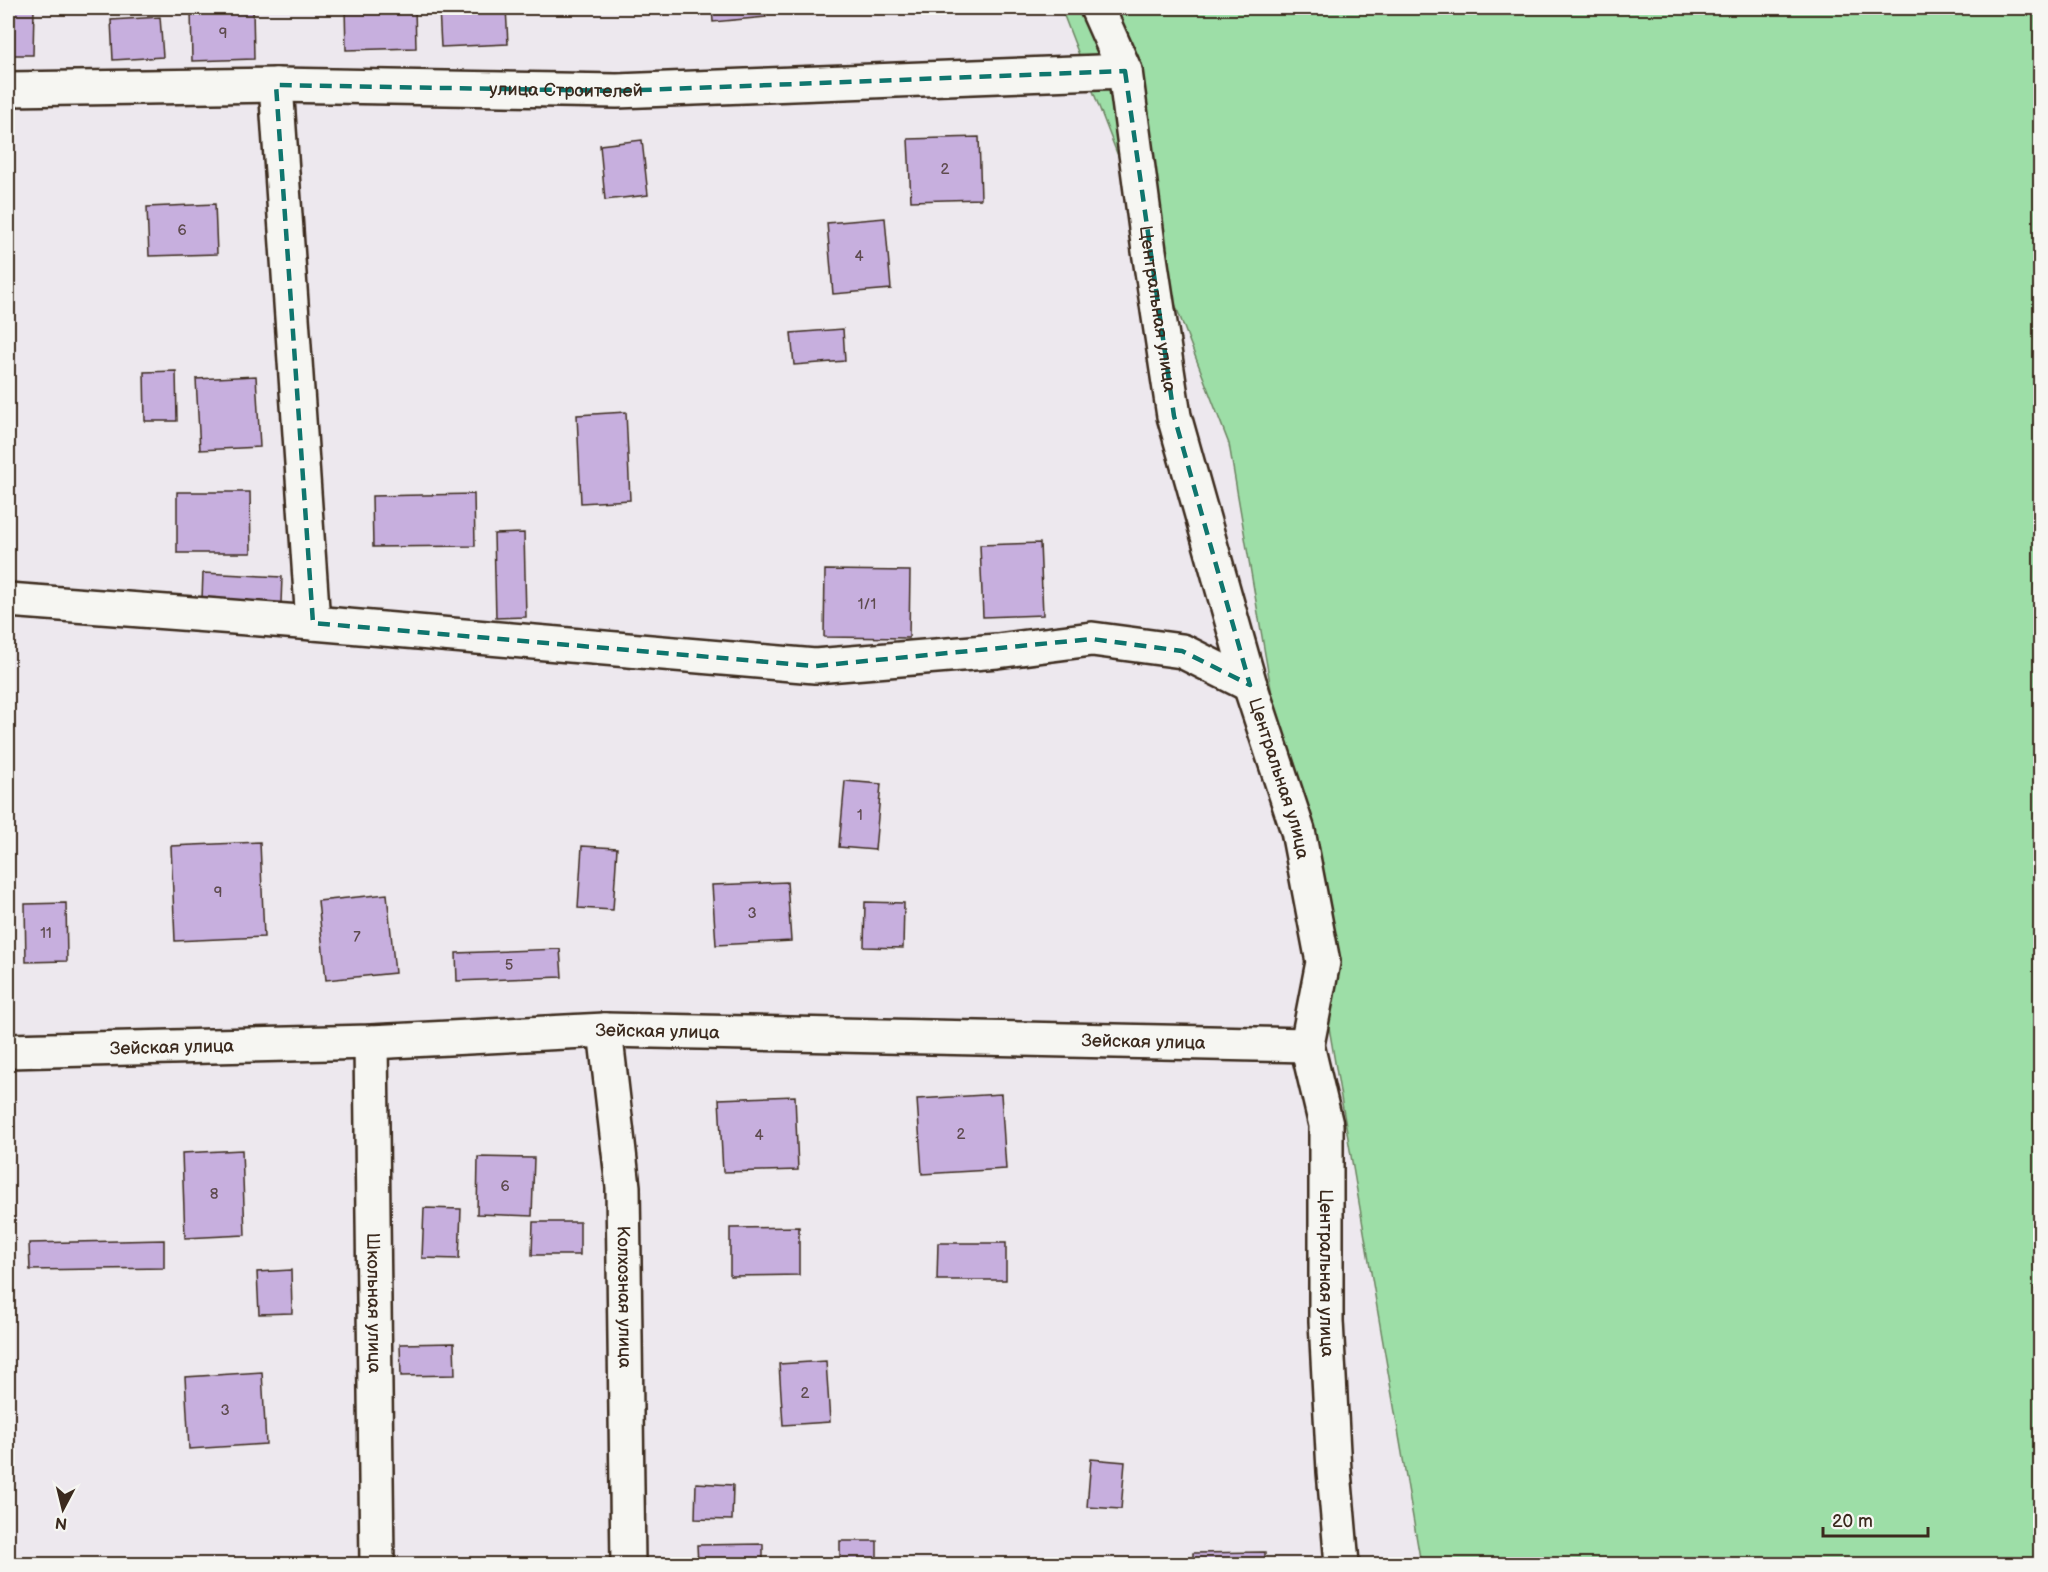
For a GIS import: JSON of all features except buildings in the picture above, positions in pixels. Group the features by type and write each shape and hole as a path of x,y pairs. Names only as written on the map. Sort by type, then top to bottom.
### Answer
{"street":[{"name":"Центральная улица","path":"1097,8 1125,71 1174,416 1250,685 1298,831 1323,962 1307,1045 1326,1125 1326,1321 1334,1471 1342,1564"},
{"name":"улица Строителей","path":"8,89 276,85 617,91 1125,71"},
{"path":"276,85 313,623"},
{"path":"8,600 313,623 815,666 997,651 1092,639 1182,651 1250,685"},
{"name":"Зейская улица","path":"8,1052 371,1042 605,1030 1307,1045"},
{"name":"Колхозная улица","path":"605,1030 623,1187 628,1564"},
{"name":"Школьная улица","path":"371,1042 377,1564"}],"highlighted area":[{"path":"1125,71 1174,416 1250,685 1182,651 1092,639 815,666 313,623 276,85 617,91"}],"green space":[{"path":"1061,8 2040,8 2040,1564 1421,1564 1229,444"}]}
